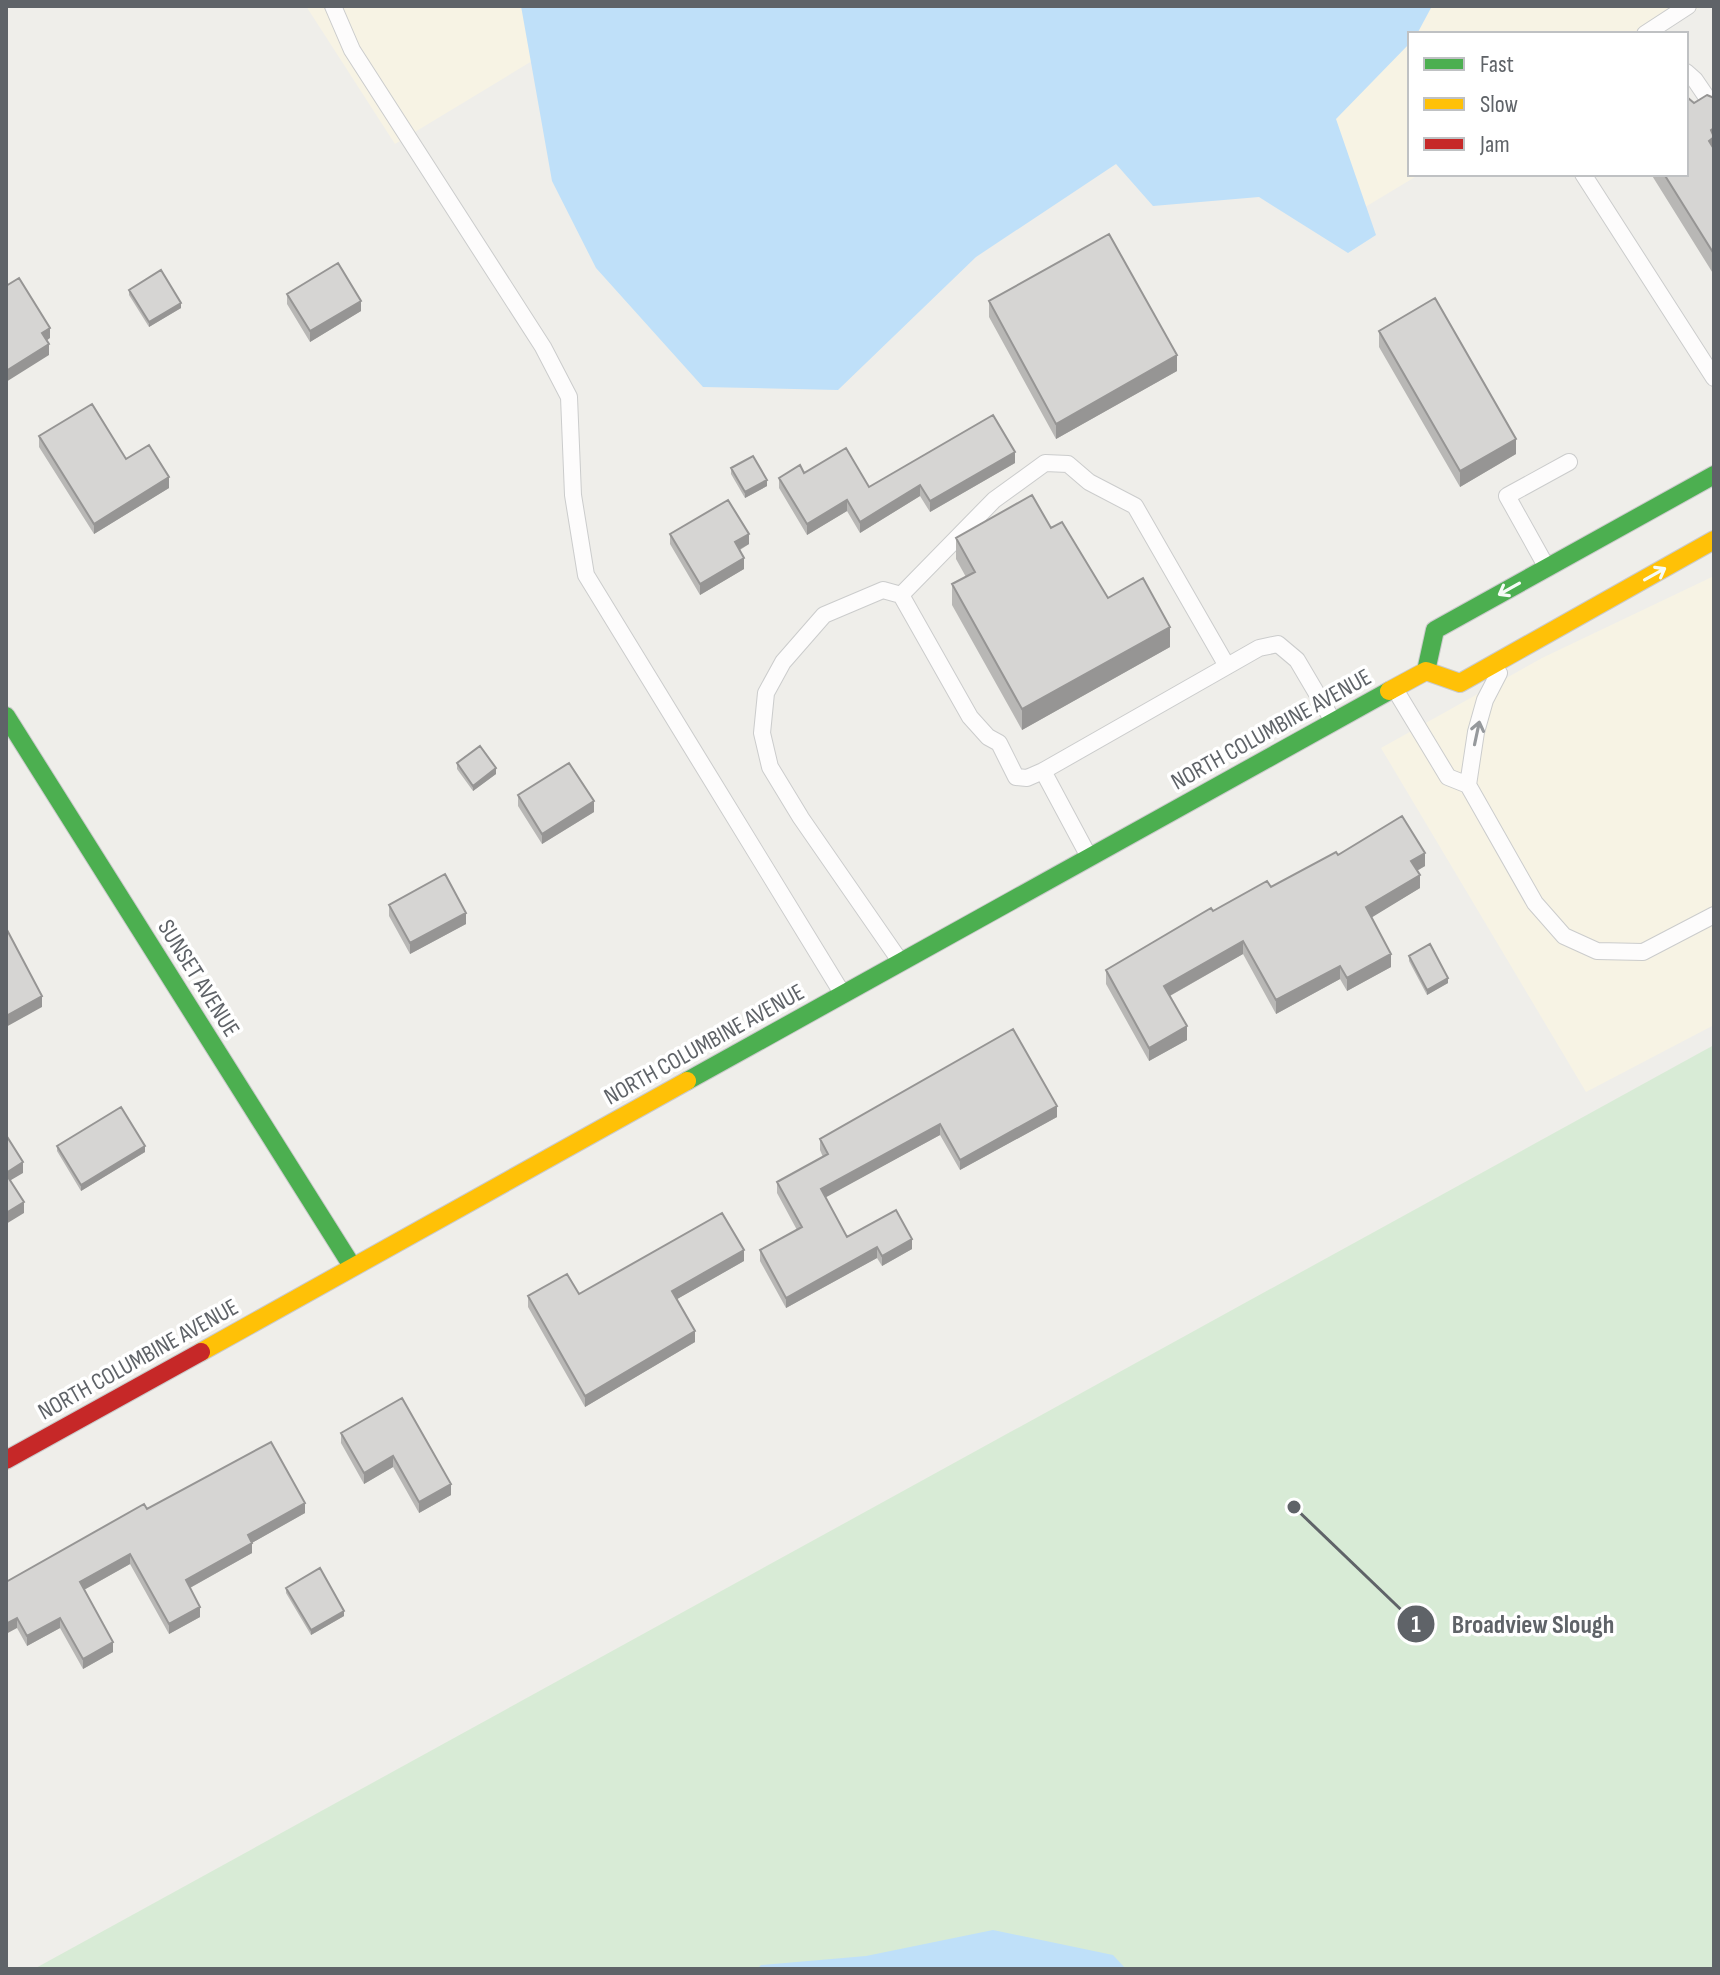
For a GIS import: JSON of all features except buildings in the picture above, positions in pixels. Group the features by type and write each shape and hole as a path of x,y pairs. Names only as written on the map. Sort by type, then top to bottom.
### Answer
{"main road":[{"path":"1714,475 1435,630 1426,671 1460,683 1714,540"},
{"name":"NORTH COLUMBINE AVENUE","path":"6,1460 1426,671"},
{"name":"SUNSET AVENUE","path":"6,716 352,1266"}],"lane":[{"path":"333,6 352,50 543,347 569,397 573,495 586,575 843,995"},
{"path":"1652,6 1662,22"},
{"path":"1648,32 1688,6"},
{"path":"1688,74 1714,108"},
{"path":"1584,176 1714,378"},
{"path":"1547,567 1507,496 1569,462"},
{"path":"901,595 994,500 1045,463 1068,464 1089,482 1135,506 1227,666"},
{"path":"901,962 801,818 770,767 762,733 766,693 783,662 824,615 883,590 901,595 970,717 988,737 999,743 1016,777 1027,778 1043,771 1259,648 1278,644 1297,660 1333,721"},
{"path":"1510,655 1485,700 1476,732 1468,785 1535,903 1564,936 1597,951 1643,952 1714,915"},
{"path":"1394,688 1448,777 1468,785"},
{"path":"1043,771 1089,857"}],"shaded area":[{"path":"306,6 669,6 580,32 395,144"},
{"path":"838,6 1702,6 1658,32 1408,32 1408,176 1417,176 1347,218"},
{"path":"1714,576 1714,1025 1586,1092 1381,748 1542,658"}],"green space":[{"path":"1714,1045 1714,1969 34,1969"}],"water":[{"path":"521,6 1432,6 1418,32 1408,32 1408,45 1336,119 1376,235 1348,253 1259,197 1153,206 1116,164 976,257 838,390 703,387 596,268 552,181"},
{"path":"993,1930 1113,1955 1126,1969 757,1969 761,1965 866,1956"}],"traffic: fast":[{"path":"1426,671 1435,630 1714,475"},
{"path":"687,1081 1389,691"},
{"path":"6,716 352,1266"}],"traffic: slow":[{"path":"1389,691 1426,671 1460,683 1714,540"},
{"path":"201,1352 687,1081"}],"traffic: jam":[{"path":"6,1460 201,1352"}],"place":[{"name":"Broadview Slough","path":"1294,1507"}]}
